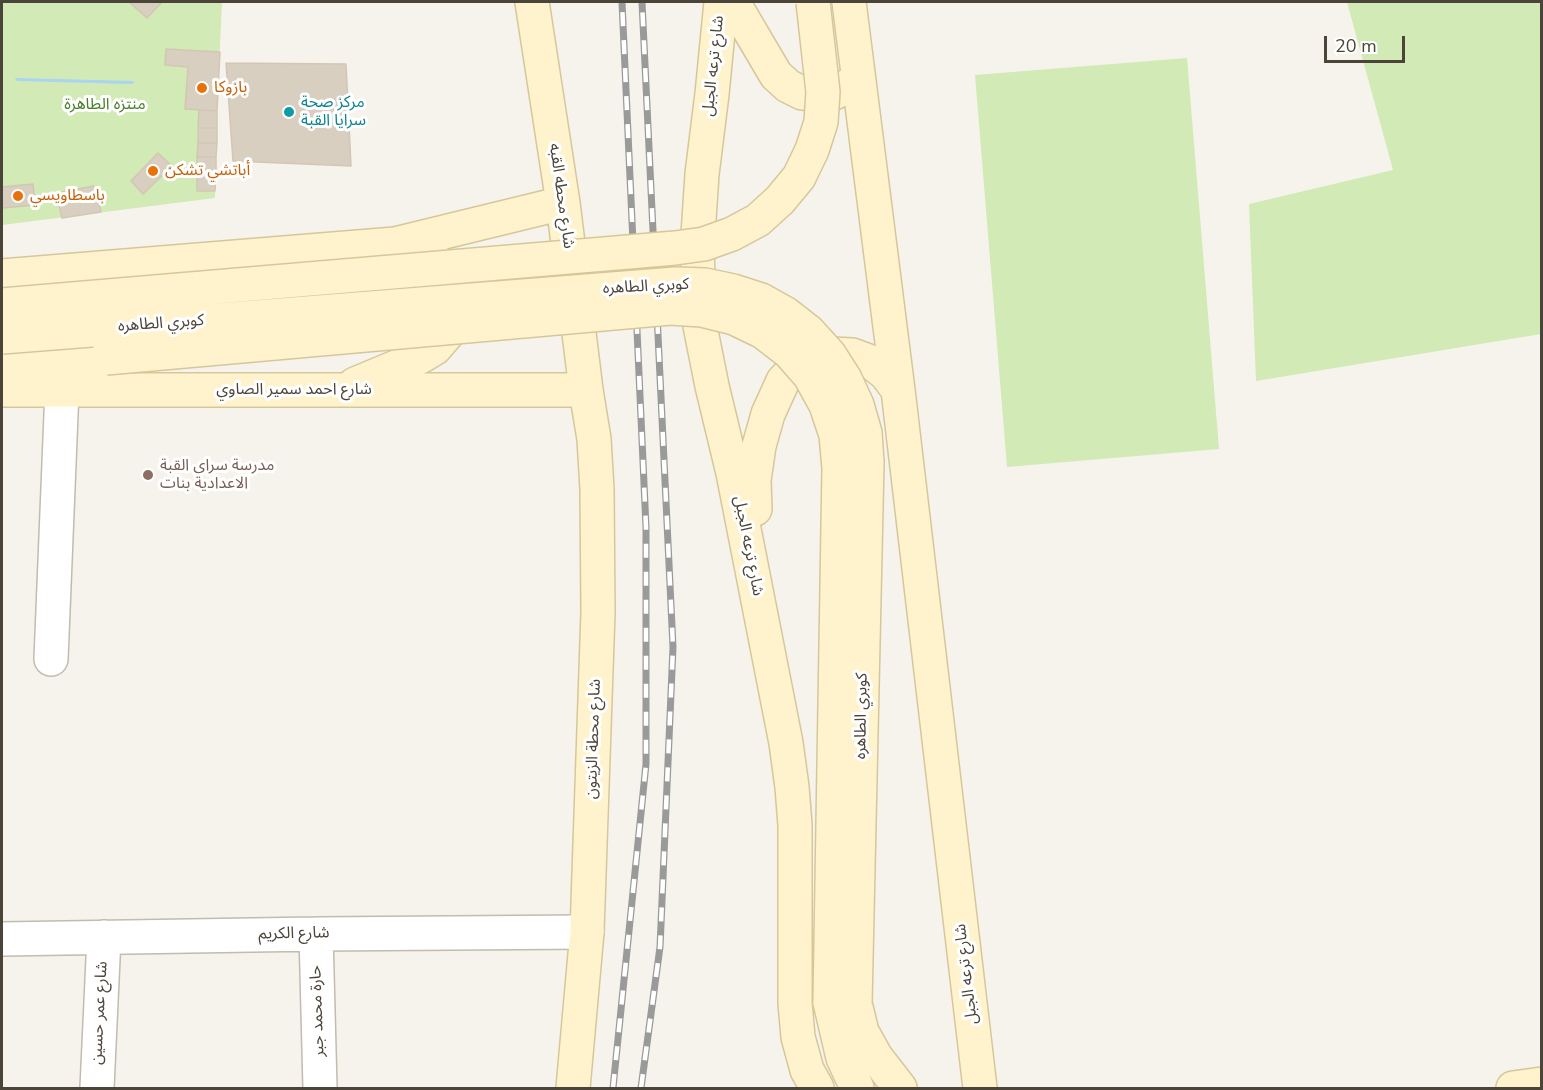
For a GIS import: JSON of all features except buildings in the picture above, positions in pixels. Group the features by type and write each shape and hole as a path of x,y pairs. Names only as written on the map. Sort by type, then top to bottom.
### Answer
{"main road":[{"name":"شارع محطه القبه","path":"532,2 563,203 586,390"},
{"name":"شارع ترعه الجبل","path":"721,2 702,174 697,250 700,326 712,386 734,472 786,743 795,835 795,1003 798,1037 807,1070 817,1089"},
{"path":"733,2 776,75 788,86 802,93 818,96 834,93 849,85 857,73"},
{"name":"كوبري الطاهره","path":"2,305 675,248 704,244 732,234 758,220 780,200 799,177 812,150 820,122 823,92 813,2"},
{"name":"شارع ترعه الجبل","path":"849,2 898,390 980,1089"},
{"path":"2,276 395,244 563,203"},
{"path":"339,390 420,357 435,348 447,334 453,318 455,299 451,282 442,266 429,255 413,247 395,244"},
{"name":"كوبري الطاهره","path":"2,337 676,284 705,285 734,291 761,300 786,314 829,354 845,378 857,405 865,433 867,452 843,1002"},
{"name":"كوبري الطاهره","path":"2,370 106,358 670,308 702,310 734,318 763,332 789,352 810,376 826,405 836,435 839,468 843,1002"},
{"path":"759,598 753,480 768,414 783,381 795,368 812,358 832,354 852,355 871,362 879,368 898,390"},
{"name":"شارع احمد سمير الصاوي","path":"2,390 586,390"},
{"name":"شارع محطة الزيتون","path":"573,1089 587,932 598,590 594,439 586,390"},
{"path":"843,1002 843,1058 857,1089"},
{"path":"843,1002 876,1057 900,1089"},
{"path":"1513,1089 1542,1084"}],"street":[{"path":"51,659 62,390"},
{"name":"شارع الكريم","path":"2,939 587,932"},
{"name":"حارة محمد جبر","path":"316,934 320,1089"},
{"name":"شارع عمر حسين","path":"97,1089 104,937"}],"green space":[{"name":"منتزه الطاهرة","path":"2,2 222,2 215,198 2,225"},
{"path":"1347,2 1541,2 1541,334 1256,381 1249,204 1393,170"},
{"path":"1187,58 1219,449 1007,467 975,75"}],"water":[{"path":"15,79 135,82 132,84 17,81"}],"railway":[{"path":"613,1088 646,764 646,527 622,2"},
{"path":"641,1088 660,947 673,647 642,2"}],"place":[{"name":"بازوكا","path":"202,88"},
{"name":"مركز صحة سرايا القبة","path":"289,112"},
{"name":"أباتشي تشكن","path":"153,171"},
{"name":"باسطاويسي","path":"18,196"},
{"name":"مدرسة سراى القبة الاعدادية بنات","path":"148,475"}]}
